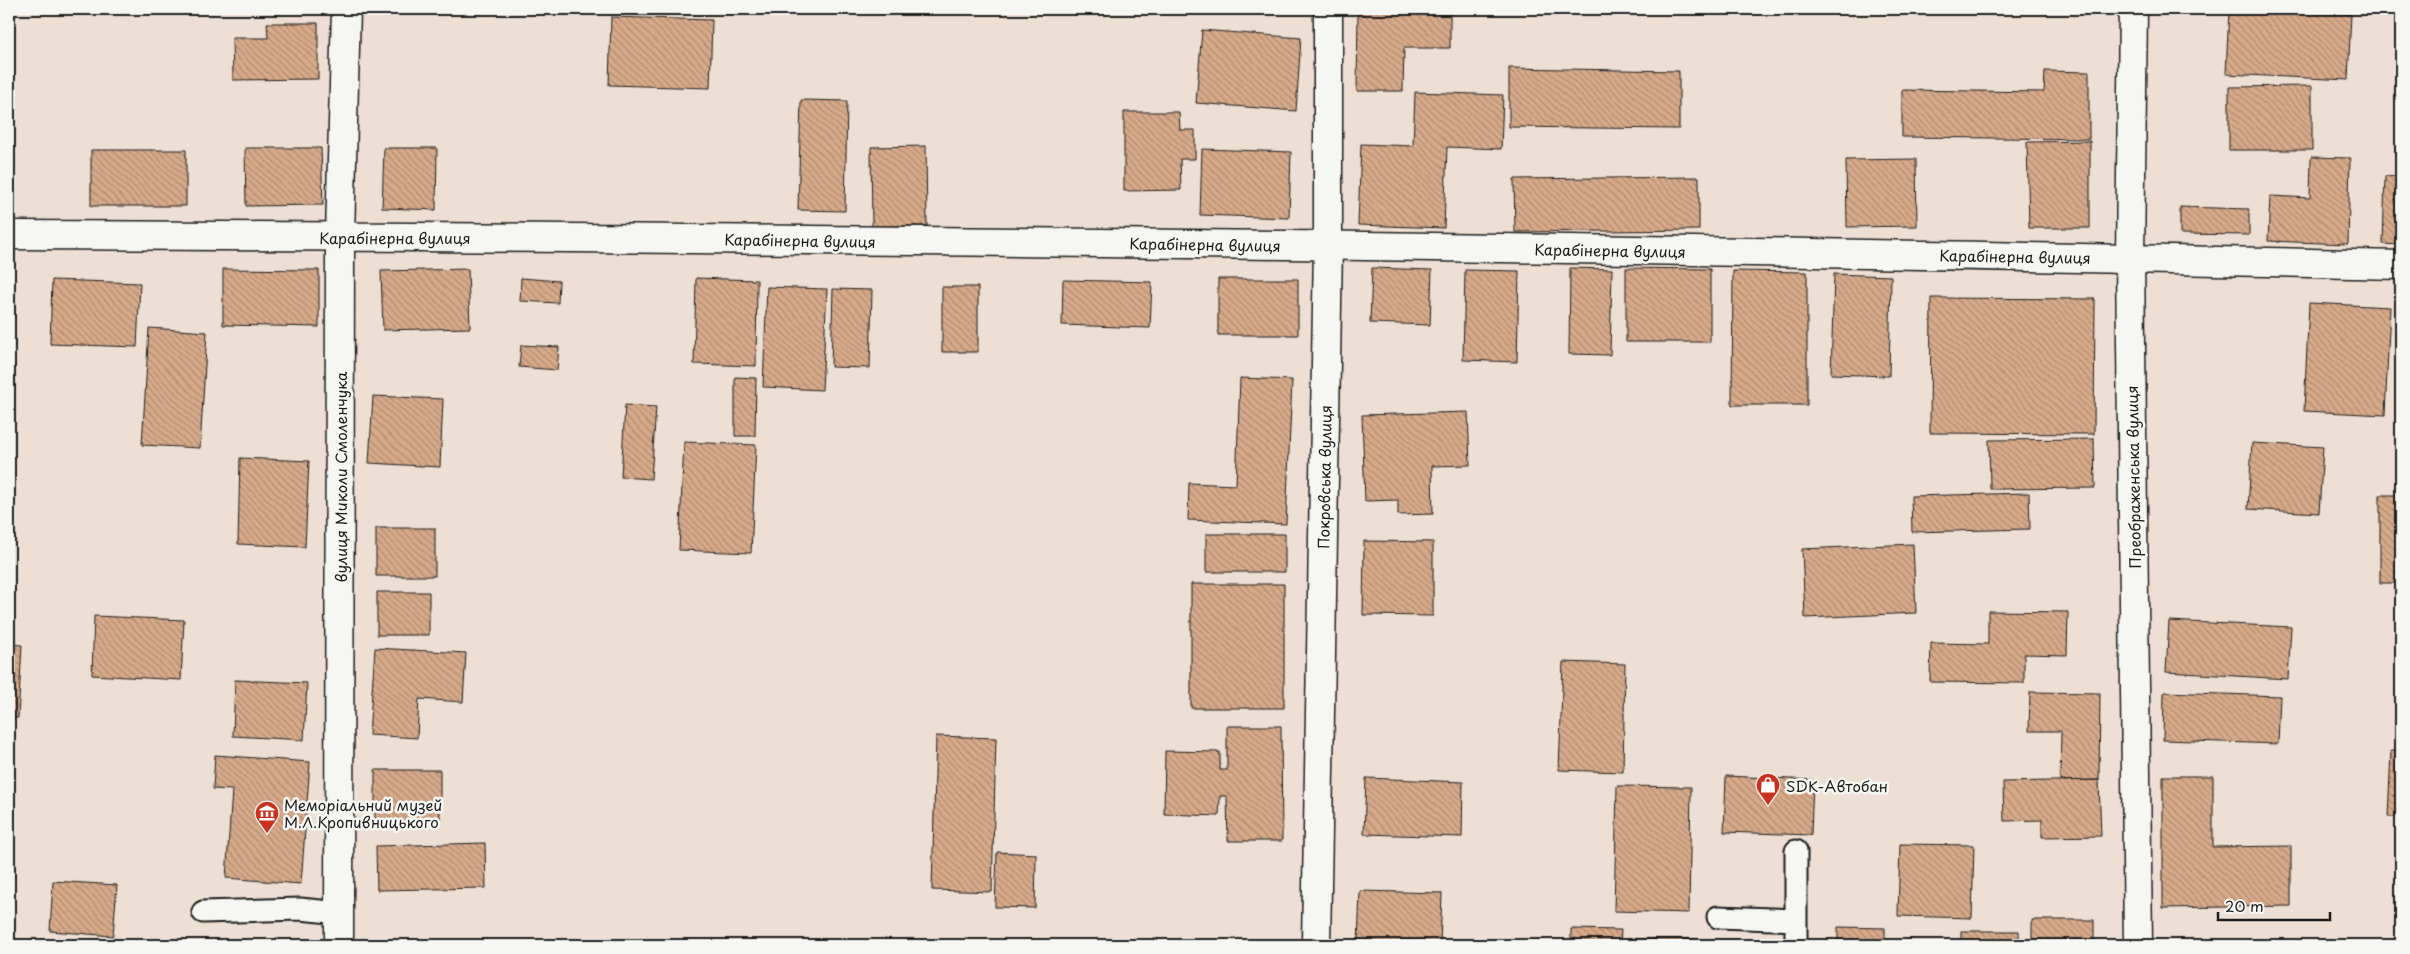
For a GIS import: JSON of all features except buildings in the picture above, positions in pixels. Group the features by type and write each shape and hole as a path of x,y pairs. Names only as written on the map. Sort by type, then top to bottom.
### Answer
{"street":[{"name":"вулиця Миколи Смоленчука","path":"339,945 340,236 346,9"},
{"name":"Покровська вулиця","path":"1316,945 1328,246 1328,9"},
{"name":"Преображенська вулиця","path":"2132,9 2130,258 2138,945"},
{"name":"Карабінерна вулиця","path":"9,235 340,236 1328,246 2130,258 2401,265"}],"lane":[{"path":"1796,851 1796,945"},
{"path":"203,912 300,909 340,914"},
{"path":"1718,917 1796,920"}],"place":[{"name":"SDK-Автобан","path":"1768,806"},
{"name":"Меморіальний музей М.Л.Кропивницького","path":"267,834"}]}
